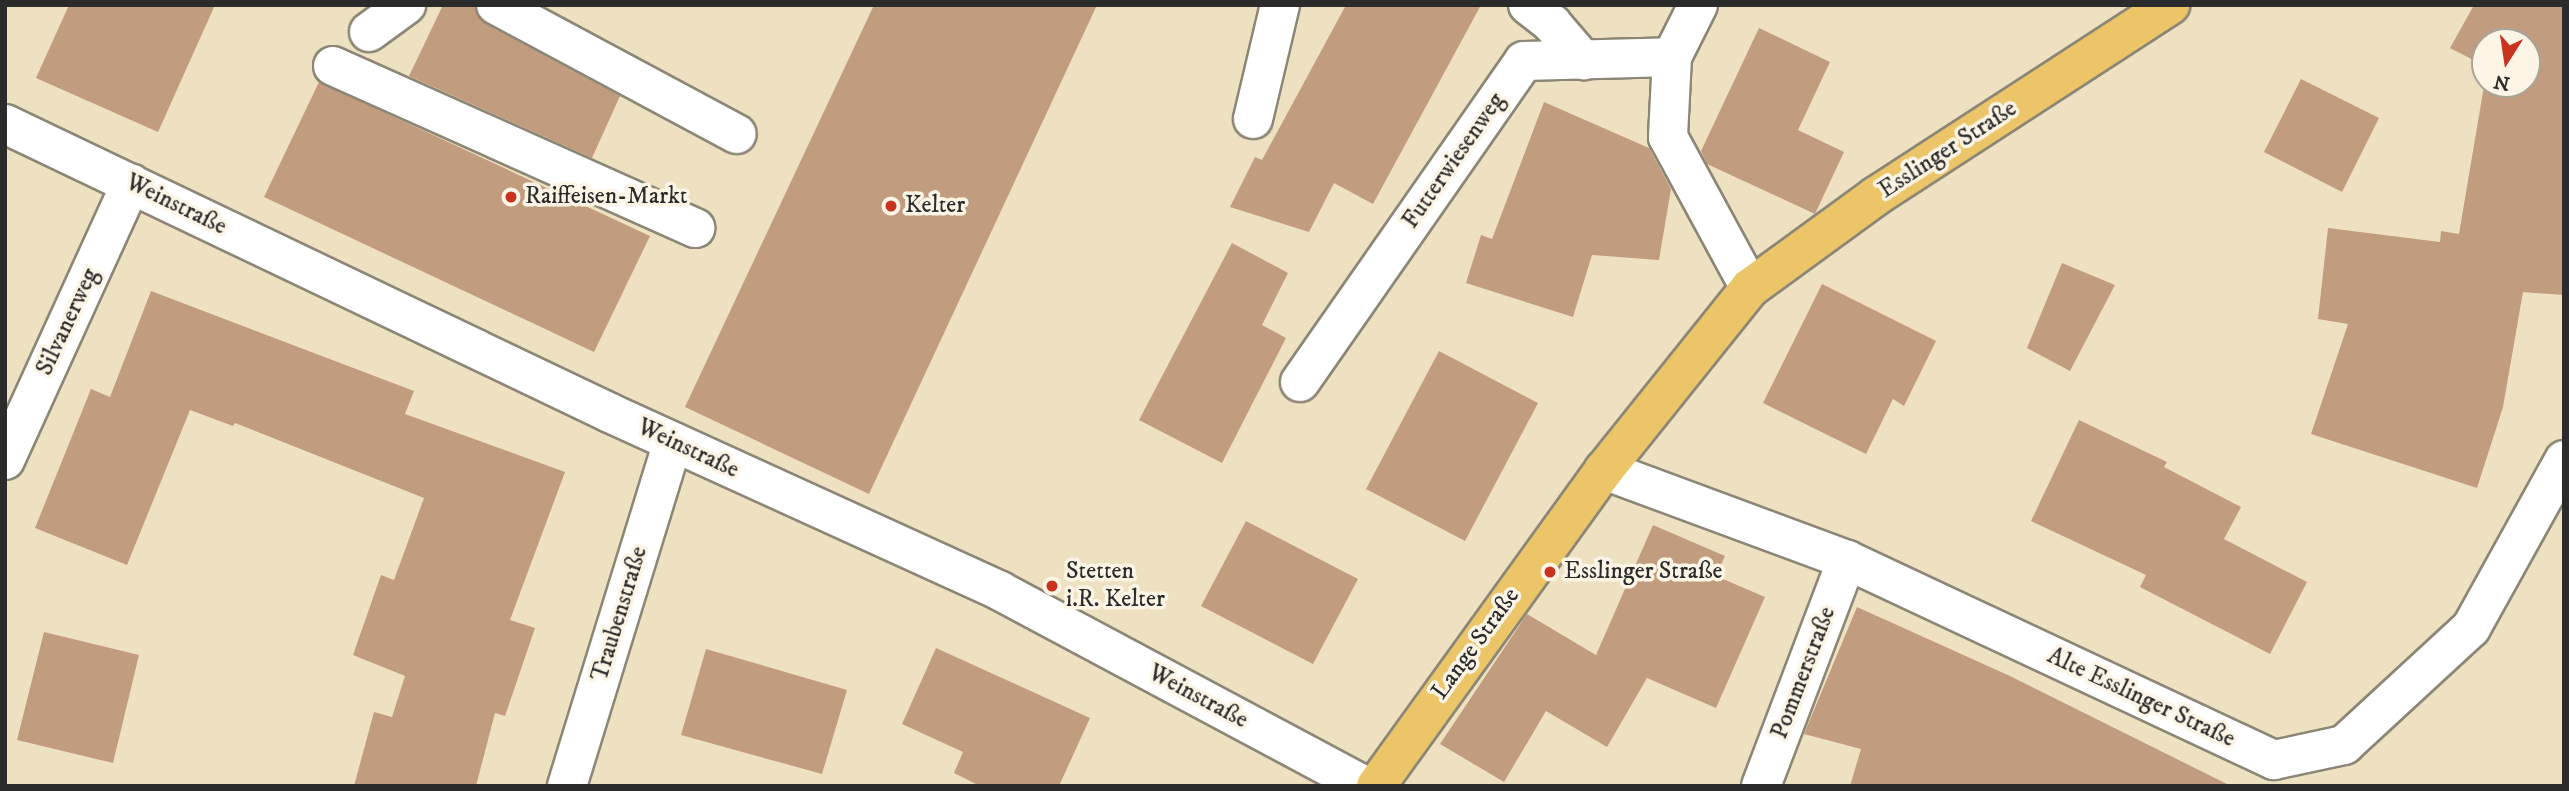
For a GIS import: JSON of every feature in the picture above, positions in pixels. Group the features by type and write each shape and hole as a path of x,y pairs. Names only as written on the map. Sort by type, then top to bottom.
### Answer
{"main road":[{"name":"Esslinger Straße","path":"1604,470 1750,288 1876,196 2171,5"},
{"name":"Lange Straße","path":"1376,786 1604,470"}],"street":[{"path":"369,32 405,5"},
{"path":"496,5 737,134"},
{"path":"1252,118 1280,5"},
{"path":"1528,5 1552,24 1583,60"},
{"path":"1698,5 1672,57 1668,137 1750,288"},
{"name":"Futterwiesenweg","path":"1300,383 1524,61 1672,57"},
{"path":"333,66 695,228"},
{"name":"Weinstraße","path":"5,124 673,442 1000,591 1365,786"},
{"name":"Silvanerweg","path":"5,460 131,183"},
{"name":"Traubenstraße","path":"567,786 673,442"},
{"name":"Alte Esslinger Straße","path":"1604,470 1847,559 2274,760 2344,744 2471,628 2564,460"},
{"name":"Pommerstraße","path":"1761,786 1847,559"}],"building":[{"path":"69,5 215,5 158,132 36,78"},
{"path":"443,5 475,7 486,24 620,96 592,158 409,76"},
{"name":"Kelter","path":"874,5 1097,5 869,494 685,407"},
{"path":"1346,5 1481,5 1373,204 1334,183 1309,232 1230,207 1255,157 1262,160"},
{"path":"2474,5 2564,5 2564,295 2523,292 2503,407 2477,488 2311,434 2348,324 2318,319 2328,228 2440,242 2441,231 2459,234 2482,98 2541,98 2541,28 2471,28 2471,59 2450,48"},
{"path":"1759,28 1830,62 1798,130 1844,152 1815,214 1707,164 1701,151"},
{"path":"2301,79 2379,118 2342,192 2264,152"},
{"path":"319,82 650,236 594,352 264,197"},
{"path":"1544,102 1649,148 1671,189 1659,260 1592,255 1573,317 1466,283 1481,235 1492,239"},
{"path":"1232,243 1288,273 1262,325 1286,338 1222,463 1139,420"},
{"path":"2062,263 2115,285 2070,371 2027,348"},
{"path":"1822,284 1936,341 1904,406 1893,399 1866,454 1763,403"},
{"path":"151,291 414,391 405,414 565,472 510,620 535,628 505,716 495,713 476,786 354,786 374,712 392,717 405,676 353,655 381,575 394,580 424,498 235,423 233,426 190,410 127,565 35,528 91,389 110,397"},
{"path":"1439,351 1538,403 1465,541 1366,489"},
{"path":"2079,420 2167,462 2164,467 2241,507 2224,539 2307,582 2270,654 2140,587 2146,575 2031,521"},
{"path":"1246,521 1358,579 1313,664 1201,606"},
{"path":"1653,525 1725,556 1716,576 1765,597 1716,708 1647,678 1607,747 1546,711 1504,782 1440,744 1527,614 1596,655"},
{"path":"1857,607 2010,676 2231,786 1850,786 1861,749 1804,734"},
{"path":"44,632 139,655 113,763 17,740"},
{"path":"936,648 1090,718 1059,786 980,786 954,773 963,752 902,724"},
{"path":"706,649 847,690 822,774 681,735"}],"place":[{"name":"Raiffeisen-Markt","path":"511,197"},
{"name":"Kelter","path":"891,206"},
{"name":"Esslinger Straße","path":"1550,572"},
{"name":"Stetten i.R. Kelter","path":"1052,586"}]}
